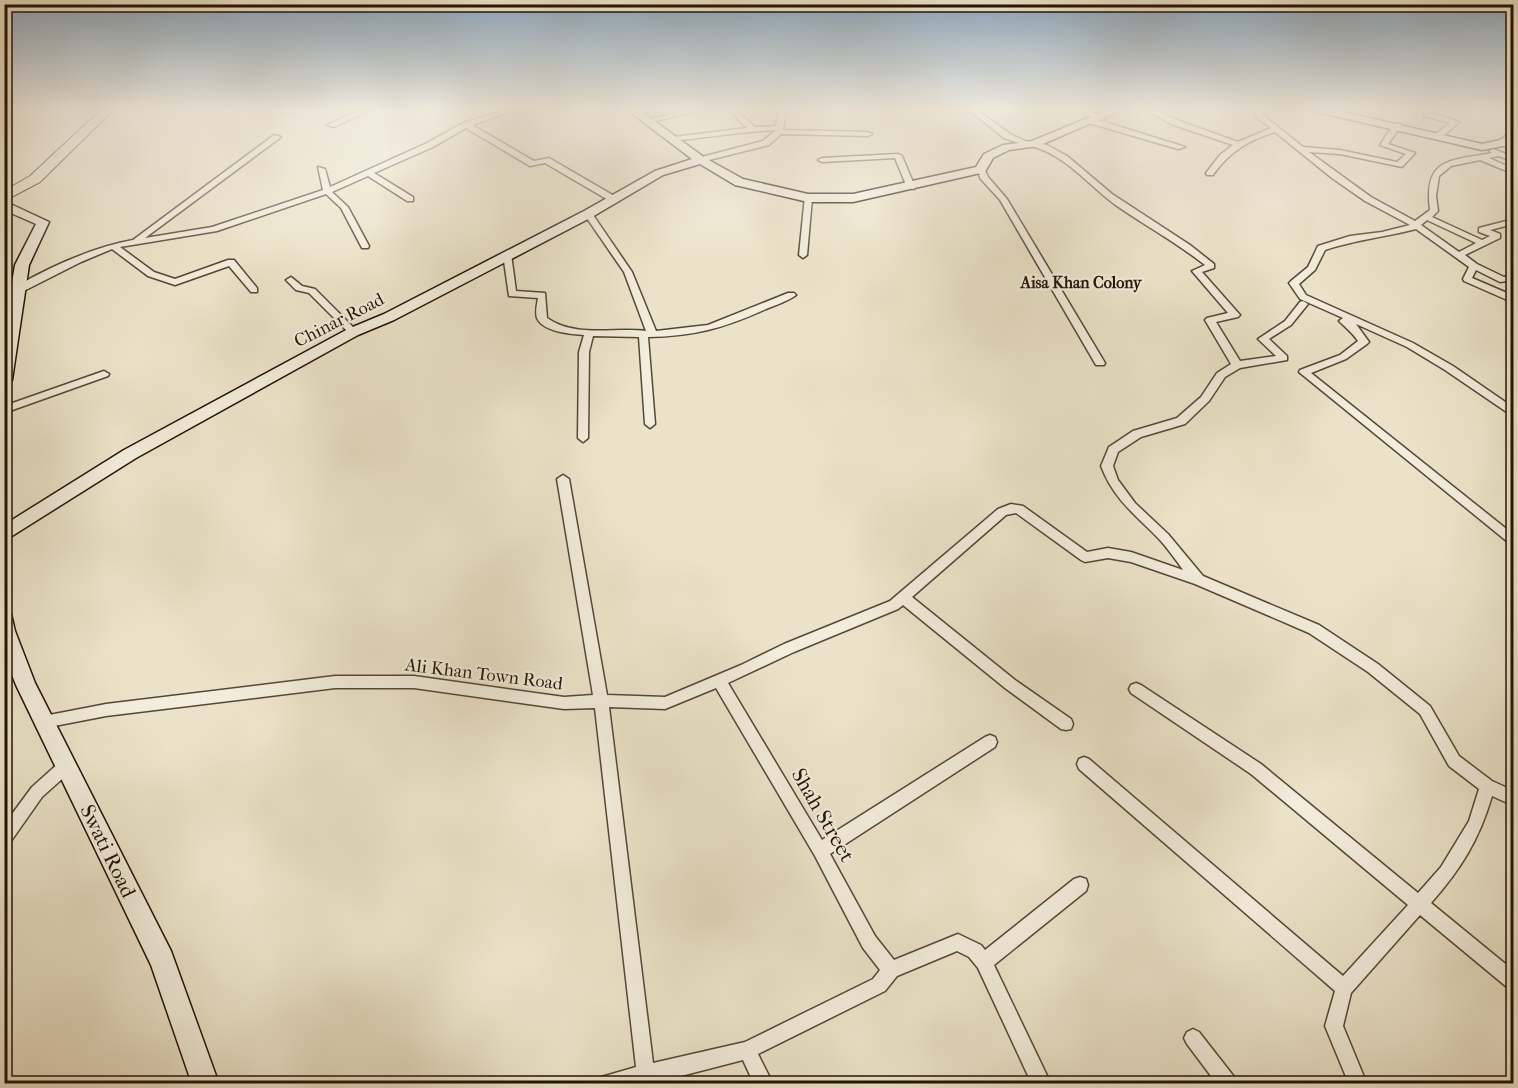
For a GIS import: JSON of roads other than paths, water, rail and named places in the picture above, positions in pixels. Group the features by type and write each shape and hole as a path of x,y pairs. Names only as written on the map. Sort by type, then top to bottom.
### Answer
{"main road":[{"path":"4,188 24,175 41,160"},
{"path":"4,197 35,179 55,160"}],"street":[{"path":"136,240 245,160"},
{"path":"4,298 18,289 113,246 136,240 214,229 327,191 397,160"},
{"path":"526,160 533,164 546,160 613,199"},
{"name":"Chinar Road","path":"4,534 130,454 353,332 429,297 507,254 588,214 660,173 700,160"},
{"path":"703,160 739,182 808,198 853,198 981,170"},
{"path":"822,160 826,160"},
{"path":"900,160 911,187"},
{"path":"986,160 981,170 984,178 1003,199 1100,363"},
{"path":"1064,160 1110,197 1190,247 1211,266 1196,271 1235,315 1210,320 1237,365"},
{"path":"1210,173 1218,160"},
{"path":"1316,160 1368,199 1416,225 1474,266 1503,280 1514,277"},
{"path":"1373,160 1399,165 1404,160"},
{"path":"1460,160 1448,164 1435,175 1432,196 1434,211 1416,225 1382,235 1350,238 1322,248 1312,268 1294,283 1303,300 1351,324 1364,342 1343,357 1304,372 1514,542"},
{"path":"1494,160 1514,172"},
{"path":"321,169 327,191 344,207 365,246"},
{"path":"369,172 410,199"},
{"path":"803,255 808,198"},
{"path":"4,205 43,222 22,265 4,380"},
{"path":"588,214 628,272 647,333 650,424"},
{"path":"1426,217 1482,243"},
{"path":"1459,255 1497,236 1482,230 1514,220"},
{"path":"113,246 151,274 175,282 231,262 255,290"},
{"path":"507,254 512,294 542,295 541,318 546,323 589,333 681,333 710,328 791,295"},
{"path":"1474,266 1467,279 1514,300"},
{"path":"291,280 299,288 312,291 353,332"},
{"path":"1303,300 1288,323 1263,339 1284,358 1237,365 1221,375 1205,399 1181,420 1137,434 1113,450 1107,466 1113,482 1131,506 1164,537 1199,580 1314,628 1373,668 1425,710 1454,761 1486,786 1514,799"},
{"path":"1303,300 1410,345 1449,368 1514,414"},
{"path":"583,438 584,352 589,333"},
{"path":"4,410 104,374"},
{"path":"563,479 601,701 646,1076"},
{"name":"Ali Khan Town Road","path":"44,722 106,710 335,682 414,682 564,703 601,701 665,703 894,605 1002,512 1011,508 1019,509 1086,557 1108,553 1120,555 1199,580"},
{"path":"903,597 1010,684 1066,724"},
{"name":"Swati Road","path":"4,620 5,631 26,685 162,960 206,1083"},
{"name":"Shah Street","path":"719,681 820,851 869,942 891,970"},
{"path":"1136,688 1256,769 1514,982"},
{"path":"820,851 990,742"},
{"path":"1084,764 1344,988"},
{"path":"4,839 37,792 66,766"},
{"path":"1358,1083 1334,1026 1344,988 1447,873 1476,824 1486,786"},
{"path":"984,962 1080,885"},
{"path":"604,1083 646,1076 747,1050 879,985 891,970 957,942 975,951 984,962 1042,1083"},
{"path":"1193,1038 1229,1083"},
{"path":"747,1050 764,1083"}],"district":[{"name":"Aisa Khan Colony","path":"1081,282"}]}
